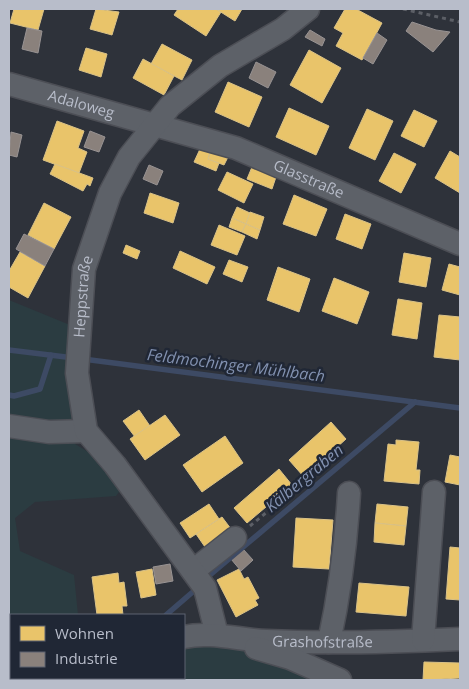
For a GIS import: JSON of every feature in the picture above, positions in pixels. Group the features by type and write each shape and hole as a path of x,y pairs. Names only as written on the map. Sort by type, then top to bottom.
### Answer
{"street":[{"name":"Heppstraße","path":"86,431 77,372 84,269 109,198 129,157 170,106 220,66 284,29 308,9"},
{"name":"Adaloweg","path":"9,84 153,126"},
{"name":"Glasstraße","path":"153,126 236,148 460,244"},
{"path":"9,426 50,432 86,431 115,464 205,588 217,636 290,658 340,680"},
{"path":"424,640 434,492"},
{"path":"329,642 341,581 349,493"},
{"path":"193,571 235,538"},
{"name":"Grashofstraße","path":"185,637 199,634 265,641 329,642 341,644 460,639"}],"path":[{"path":"403,9 460,22"},
{"path":"235,538 336,455"}],"shaded area":[{"path":"9,300 70,325 75,444 105,462 121,489 116,496 35,502 15,518 20,551 74,575 78,614 10,614 10,679 115,679 9,680"},
{"path":"197,643 236,647 265,656 319,680 137,680 185,679 185,646"}],"building: Wohnen":[{"path":"14,9 44,9 38,30 10,23"},
{"path":"96,9 119,12 112,35 90,29"},
{"path":"178,9 216,9 221,12 206,36 174,15"},
{"path":"216,9 242,9 235,21"},
{"path":"345,9 356,9 382,23 362,60 336,46 343,33 334,28"},
{"path":"162,44 192,60 182,80 151,64"},
{"path":"86,48 107,54 101,77 79,70"},
{"path":"309,50 341,68 322,103 290,85"},
{"path":"143,59 174,76 164,95 133,78"},
{"path":"228,82 262,97 249,127 215,112"},
{"path":"289,108 329,126 316,155 276,137"},
{"path":"367,109 393,121 375,160 349,148"},
{"path":"414,110 437,121 424,147 401,136"},
{"path":"57,121 84,131 78,148 87,152 79,173 43,160"},
{"path":"200,149 210,152 208,159 219,163 216,171 194,162"},
{"path":"211,151 228,157 224,165 208,159"},
{"path":"450,151 460,157 460,193 435,178"},
{"path":"394,153 416,164 401,193 379,181"},
{"path":"55,164 93,178 90,186 87,184 83,191 50,174"},
{"path":"252,167 276,177 272,189 247,179"},
{"path":"227,172 253,184 244,203 218,190"},
{"path":"150,193 179,203 173,223 144,213"},
{"path":"294,195 327,209 316,236 283,224"},
{"path":"44,203 71,217 54,249 28,235"},
{"path":"237,207 250,213 246,224 232,218"},
{"path":"250,212 264,217 260,230 246,224"},
{"path":"345,214 371,224 362,249 336,239"},
{"path":"232,218 246,224 242,232 229,227"},
{"path":"246,224 260,230 257,239 242,232"},
{"path":"219,225 245,236 237,255 211,245"},
{"path":"126,245 140,251 137,259 123,253"},
{"path":"180,251 215,267 207,284 173,268"},
{"path":"20,252 45,266 28,298 9,287 9,271"},
{"path":"404,253 431,258 426,287 399,282"},
{"path":"229,260 248,267 242,282 223,274"},
{"path":"449,264 460,267 460,295 442,290"},
{"path":"278,267 310,279 299,312 267,300"},
{"path":"334,278 369,292 357,324 322,311"},
{"path":"398,299 422,303 417,339 392,335"},
{"path":"439,315 460,317 460,360 434,357"},
{"path":"139,410 150,426 135,437 123,421"},
{"path":"165,415 180,435 145,460 130,439"},
{"path":"331,422 346,439 304,477 289,460"},
{"path":"225,436 243,463 202,492 183,465"},
{"path":"396,440 419,442 416,470 420,470 419,484 384,481 388,444 396,445"},
{"path":"450,455 460,457 460,485 445,482"},
{"path":"279,469 292,485 247,523 234,508"},
{"path":"209,504 219,519 190,538 180,523"},
{"path":"377,504 408,507 406,526 375,523"},
{"path":"222,517 231,529 205,547 196,534"},
{"path":"296,518 333,520 329,569 293,567"},
{"path":"375,523 406,526 404,545 374,542"},
{"path":"450,547 460,548 460,600 446,599"},
{"path":"152,569 156,595 141,598 136,572"},
{"path":"239,569 244,579 248,577 259,598 255,600 258,605 236,617 217,580"},
{"path":"118,573 119,583 124,582 127,606 122,606 123,614 97,614 92,577"},
{"path":"359,583 409,587 406,616 356,612"},
{"path":"424,662 460,663 460,678 423,680"}],"building: Industrie":[{"path":"412,22 436,30 450,32 433,52 406,31"},
{"path":"27,28 42,31 38,53 22,49"},
{"path":"310,30 325,39 322,46 305,37"},
{"path":"377,33 387,40 373,64 363,58"},
{"path":"256,62 276,72 268,88 249,78"},
{"path":"90,131 105,137 99,152 84,147"},
{"path":"11,132 22,135 17,157 9,155"},
{"path":"149,165 163,171 157,185 143,179"},
{"path":"24,234 54,249 45,266 16,249"},
{"path":"243,549 253,560 241,571 231,559"},
{"path":"170,564 173,581 156,584 153,567"}],"waterway":[{"name":"Feldmochinger Mühlbach","path":"9,350 74,358"},
{"path":"9,395 14,396 40,389 51,355"},
{"name":"Feldmochinger Mühlbach","path":"83,359 460,408"},
{"name":"Kälbergraben","path":"210,575 415,402"},
{"name":"Kälbergraben","path":"167,614 195,590"}]}
